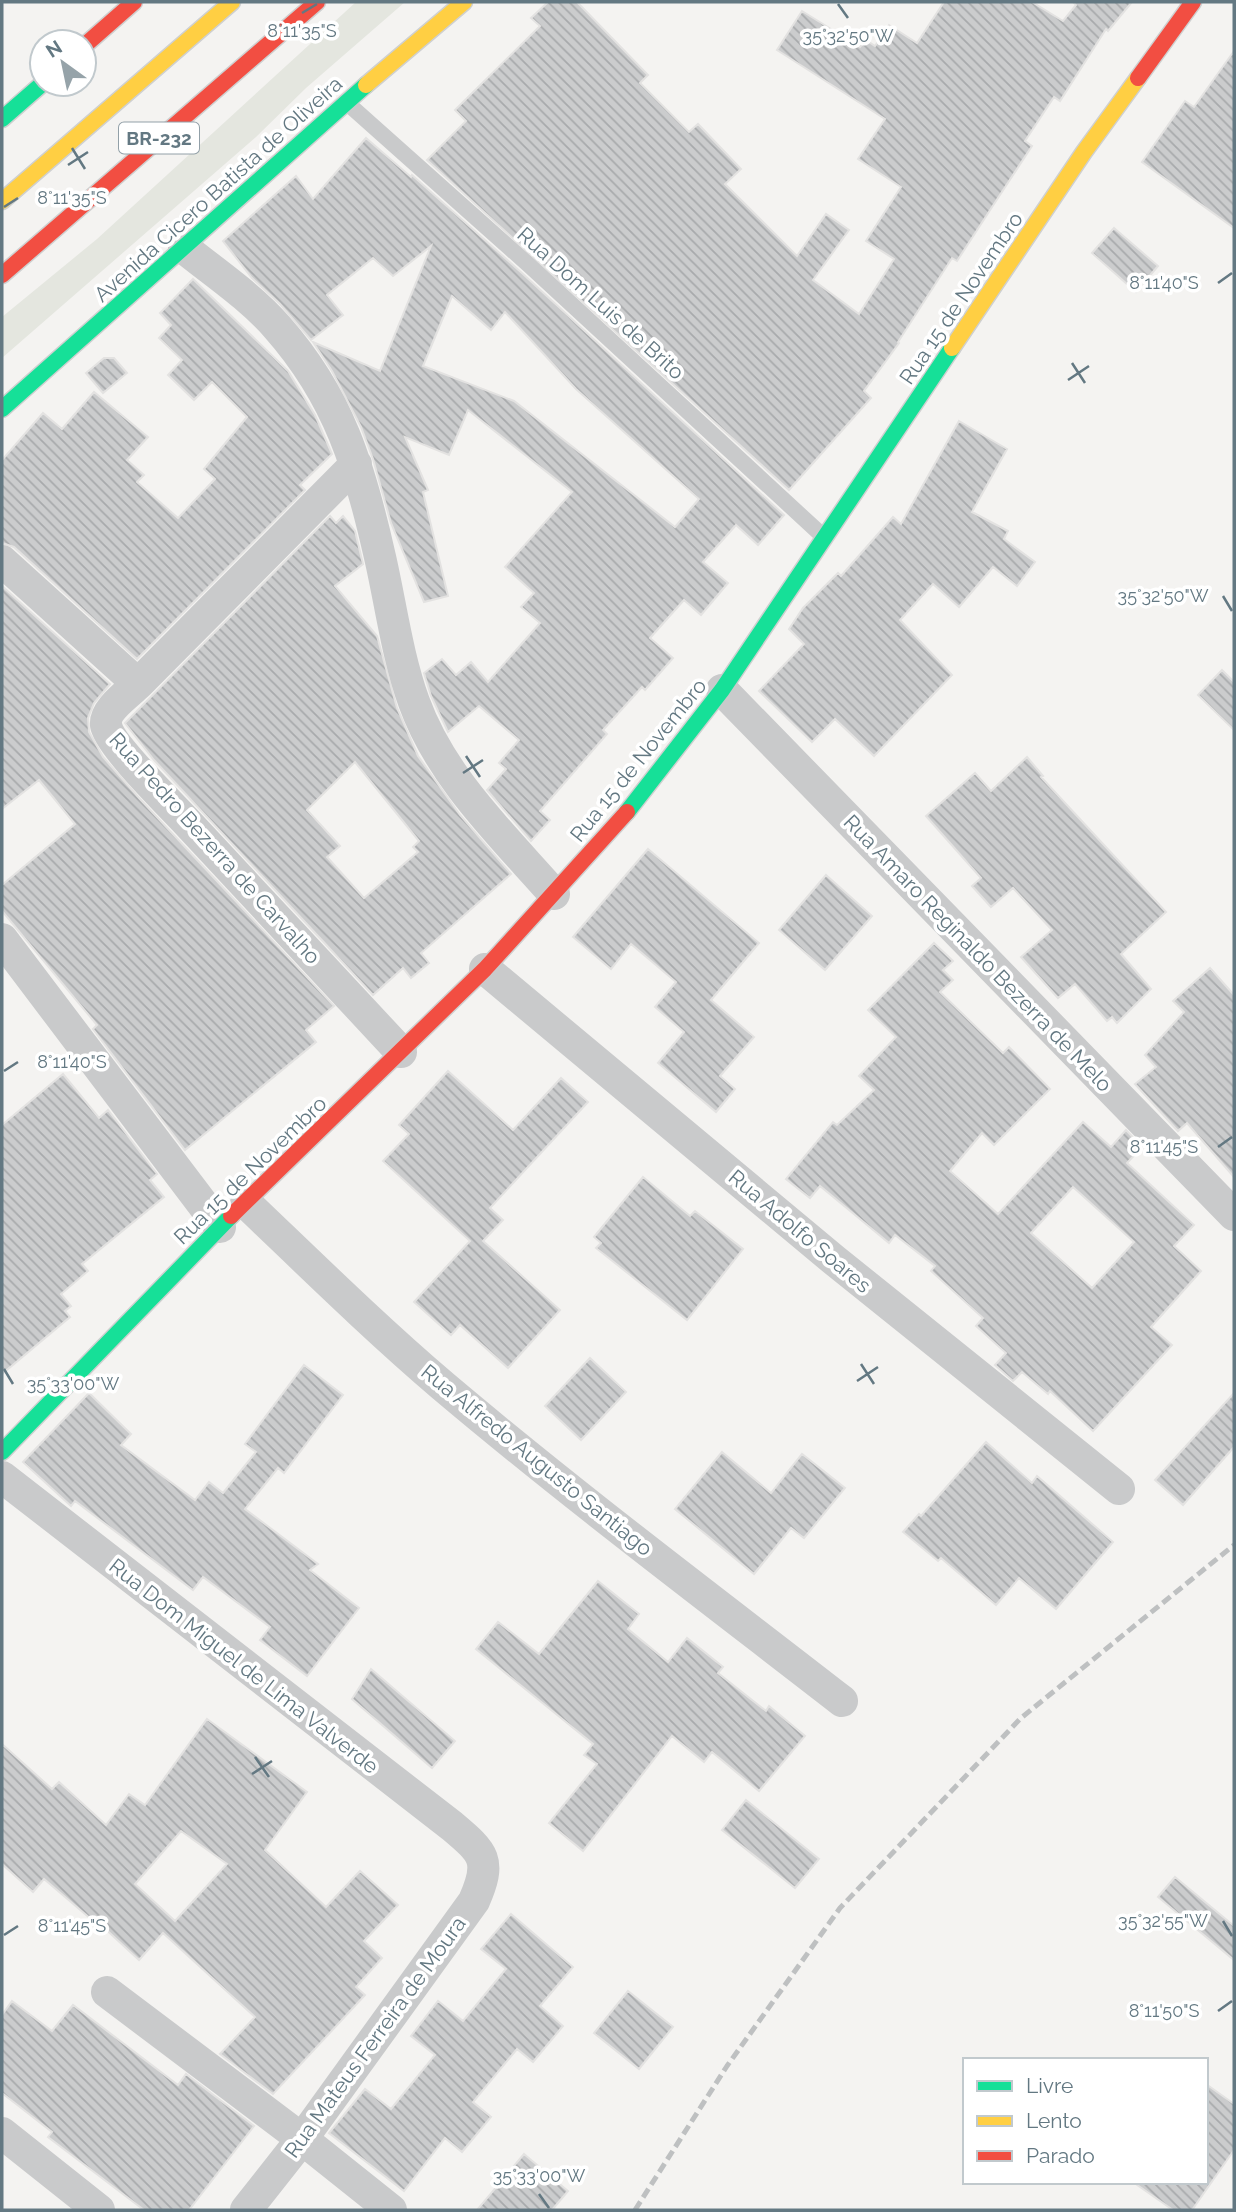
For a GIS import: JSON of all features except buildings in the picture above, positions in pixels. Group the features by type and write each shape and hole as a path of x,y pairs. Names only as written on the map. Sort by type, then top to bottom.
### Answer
{"main road":[{"path":"98,34 134,2"},
{"name":"BR-232","path":"2,201 232,2"},
{"name":"BR-232","path":"2,275 317,2"},
{"name":"Avenida Cicero Batista de Oliveira","path":"2,409 346,103 464,2"},
{"name":"Rua 15 de Novembro","path":"2,1452 220,1227 485,969 630,808 722,690 1084,152 1193,2"},
{"path":"2,119 28,96"}],"street":[{"path":"184,248 276,326 303,358 335,411 356,464 380,558 399,651 414,702 433,744 481,812 554,894"},
{"path":"2,561 138,684 356,464"},
{"name":"Rua Pedro Bezerra de Carvalho","path":"138,684 116,705 107,718 106,724 111,736 152,785 401,1052"},
{"name":"Rua Amaro Reginaldo Bezerra de Melo","path":"722,690 1234,1215"},
{"path":"2,939 220,1227"},
{"name":"Rua Adolfo Soares","path":"485,969 823,1251 1119,1489"},
{"name":"Rua Alfredo Augusto Santiago","path":"246,1203 358,1311 444,1387 842,1701"},
{"name":"Rua Dom Miguel de Lima Valverde","path":"2,1477 452,1826 483,1856"},
{"name":"Rua Mateus Ferreira de Moura","path":"246,2210 302,2139 474,1901 482,1884 485,1867 483,1856"},
{"path":"107,1992 302,2139 391,2210"},
{"path":"2,2133 99,2210"}],"lane":[{"name":"Rua Dom Luis de Brito","path":"346,103 530,266 825,538"}],"shaded area":[{"path":"356,2 405,2 306,88 256,137 2,358 2,317 97,239"}],"railway":[{"path":"635,2210 727,2066 840,1908 1021,1718 1234,1545"}],"traffic: fast":[{"path":"2,409 366,85"},
{"path":"2,119 28,96"},
{"path":"627,812 722,690 952,348"},
{"path":"2,1452 231,1216"}],"traffic: slow":[{"path":"2,201 232,2"},
{"path":"366,85 464,2"},
{"path":"952,348 1084,152 1138,78"}],"traffic: jam":[{"path":"98,34 134,2"},
{"path":"2,275 317,2"},
{"path":"1138,78 1193,2"},
{"path":"231,1216 485,969 627,812"}]}
